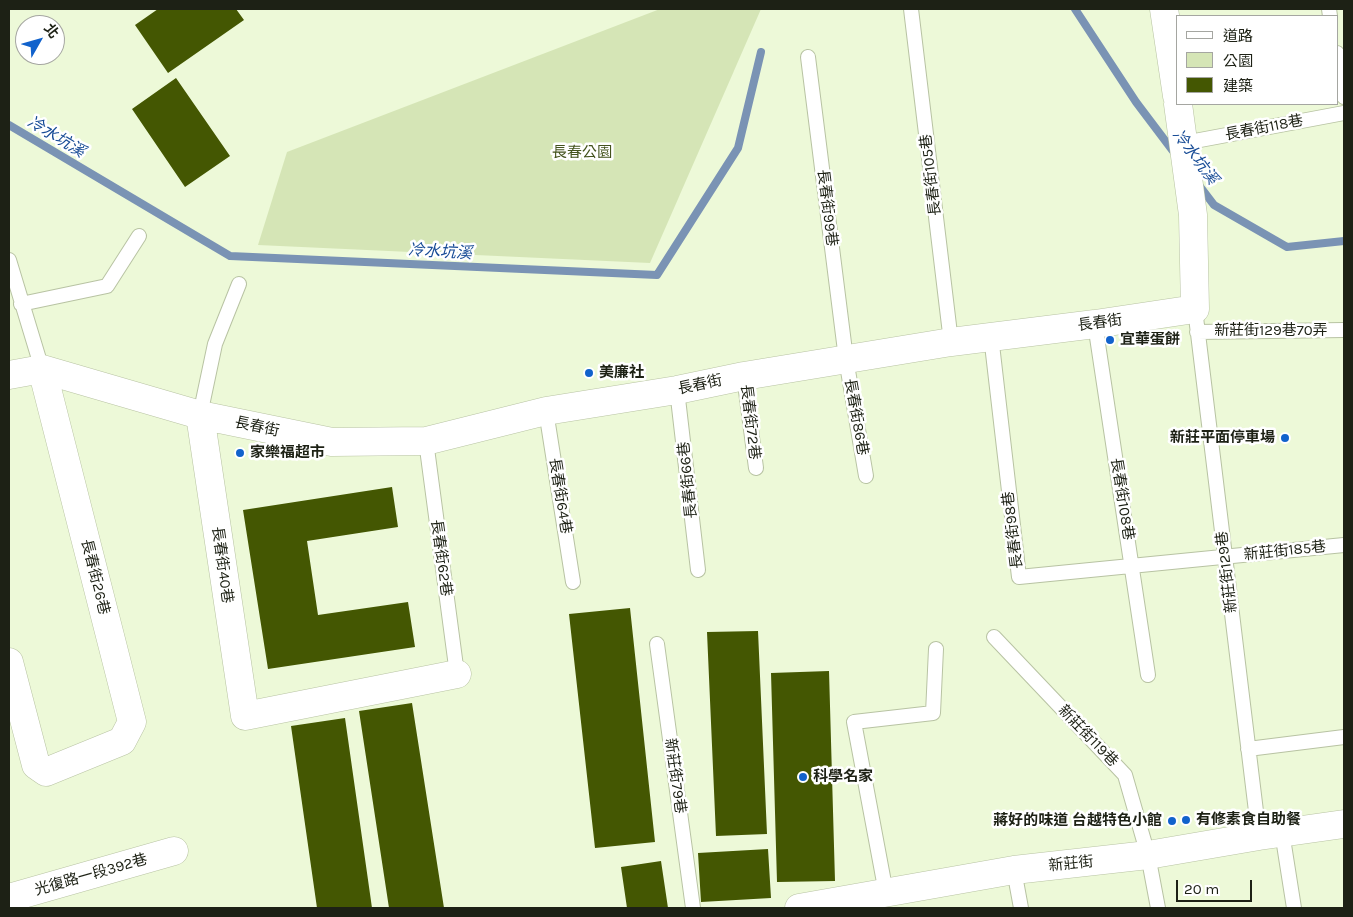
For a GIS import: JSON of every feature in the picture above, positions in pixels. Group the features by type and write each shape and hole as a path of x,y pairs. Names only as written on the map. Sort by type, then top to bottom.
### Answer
{"street":[{"path":"1164,9 1176,89"},
{"path":"1178,105 1193,215 1196,320"},
{"name":"長春街","path":"9,375 42,369 200,415 332,442 426,441 546,411 951,342 1095,324 1196,320"},
{"name":"長春街26巷","path":"17,724 36,765 46,772 82,759 122,741 132,722 42,369"},
{"name":"長春街40巷","path":"200,415 245,716 456,674"},
{"path":"9,662 17,724"},
{"name":"新莊街","path":"798,908 888,901 1014,870 1148,855 1270,834 1344,824"},
{"name":"光復路一段392巷","path":"9,898 174,851"}],"lane":[{"name":"長春街105巷","path":"911,9 951,342"},
{"name":"長春街99巷","path":"808,57 846,359"},
{"path":"1338,59 1344,97"},
{"name":"長春街118巷","path":"1184,143 1344,113"},
{"path":"21,304 107,286 139,236"},
{"path":"9,260 42,369"},
{"path":"200,415 215,344 239,284"},
{"name":"新莊街129巷70弄","path":"1196,320 1344,330"},
{"name":"新莊街129巷","path":"1196,320 1248,749 1270,834 1294,908"},
{"name":"長春街108巷","path":"1095,324 1148,675"},
{"name":"長春街98巷","path":"991,336 1019,577 1225,557"},
{"name":"長春街86巷","path":"846,359 866,476"},
{"name":"長春街72巷","path":"744,376 756,468"},
{"name":"長春街66巷","path":"677,390 698,570"},
{"name":"長春街64巷","path":"546,411 573,582"},
{"name":"長春街62巷","path":"426,441 456,674"},
{"name":"新莊街185巷","path":"1225,557 1344,545"},
{"name":"新莊街119巷","path":"994,637 1125,775 1148,855 1158,908"},
{"name":"新莊街79巷","path":"657,644 693,908"},
{"path":"888,901 854,722 933,713 936,649"},
{"path":"1248,749 1344,737"},
{"path":"1014,870 1021,908"}],"green space":[{"name":"長春公園","path":"660,9 761,9 650,263 258,245 287,152"}],"building":[{"path":"158,9 236,9 244,20 168,73 135,25"},
{"path":"176,78 230,156 185,187 132,109"},
{"path":"392,487 398,527 307,541 318,615 408,602 415,647 268,669 243,510"},
{"path":"630,608 655,842 595,848 569,614"},
{"path":"758,631 767,834 716,836 707,632"},
{"name":"科學名家","path":"829,671 835,881 777,882 771,673"},
{"path":"412,703 444,908 389,908 359,711"},
{"path":"345,718 372,908 317,908 291,726"},
{"path":"768,849 771,898 701,902 698,853"},
{"path":"661,861 668,908 627,908 621,867"}],"waterway":[{"name":"冷水坑溪","path":"1075,9 1136,102 1176,155"},
{"name":"冷水坑溪","path":"9,125 230,256 657,275 738,148 761,52"},
{"name":"冷水坑溪","path":"1198,184 1214,205 1287,247 1344,241"}],"place":[{"name":"宜華蛋餅","path":"1110,340"},
{"name":"美廉社","path":"589,373"},
{"name":"新莊平面停車場","path":"1285,438"},
{"name":"家樂福超市","path":"240,453"},
{"name":"科學名家","path":"803,777"},
{"name":"有修素食自助餐","path":"1186,820"},
{"name":"蔣好的味道 台越特色小館","path":"1172,821"}]}
